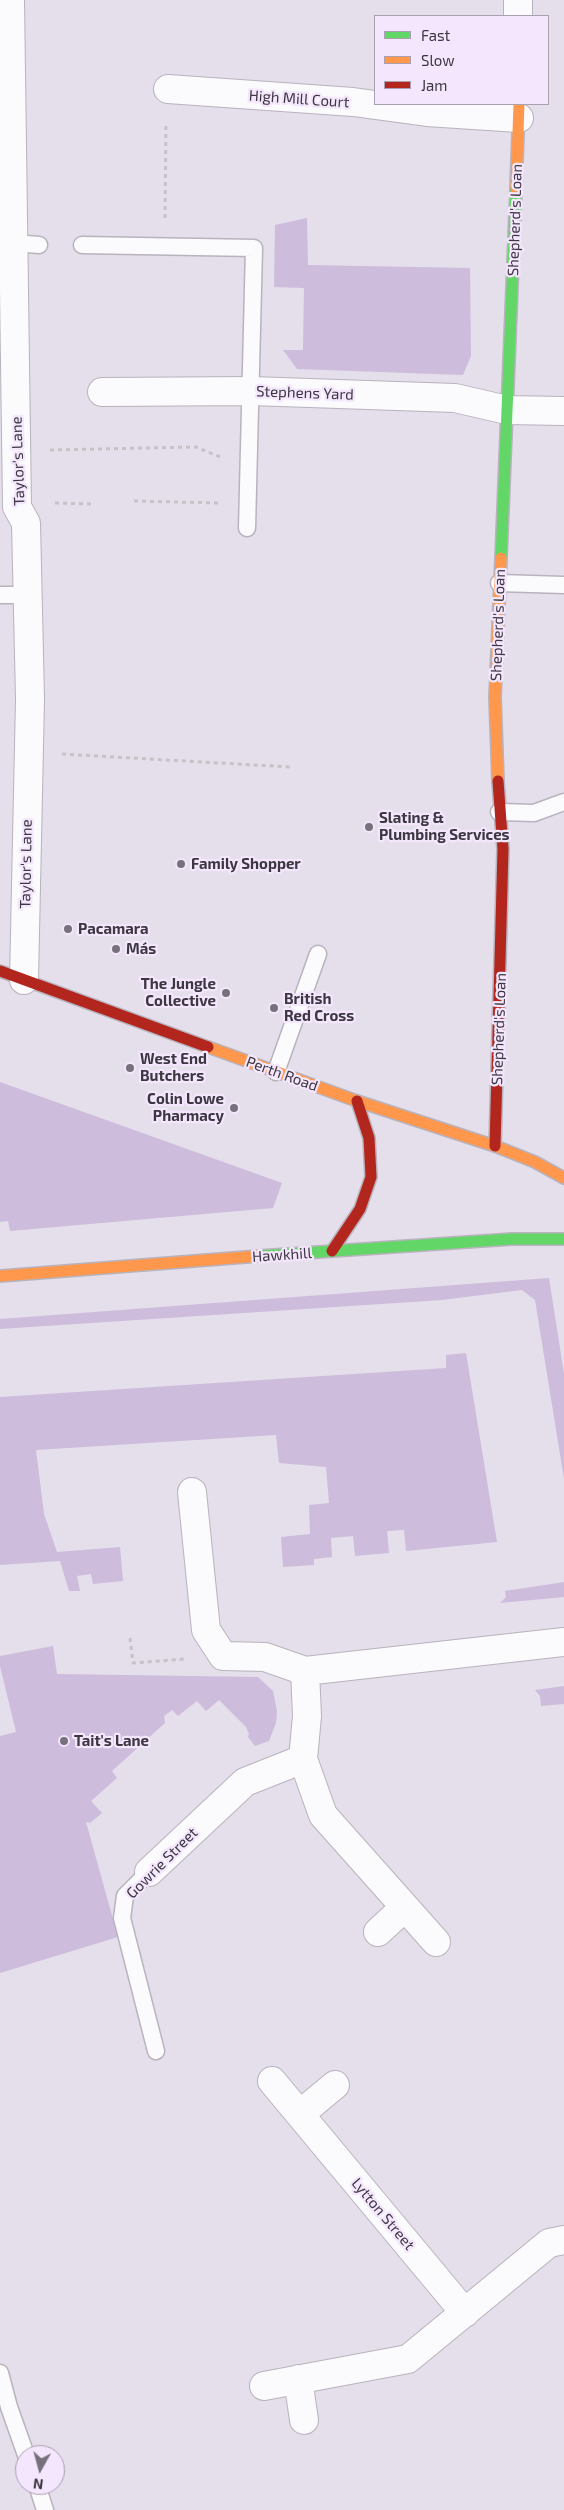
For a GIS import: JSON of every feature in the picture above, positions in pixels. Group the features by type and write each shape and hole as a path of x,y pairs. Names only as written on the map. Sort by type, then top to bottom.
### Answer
{"street":[{"name":"Taylor's Lane","path":"10,0 16,232 17,507 26,523 28,595 28,753 12,976"},
{"path":"518,0 518,15"},
{"name":"High Mill Court","path":"168,89 374,105"},
{"name":"High Mill Court","path":"375,105 427,112 519,111"},
{"name":"Shepherd's Loan","path":"495,1146 503,849 499,812 495,698 498,583 519,111"},
{"name":"Stephens Yard","path":"102,392 251,391 455,398 507,410 564,411"},
{"name":"Perth Road","path":"12,976 357,1101 495,1146 535,1162 564,1178"},
{"path":"332,1251 360,1209 370,1177 369,1138 357,1101"},
{"name":"Hawkhill","path":"0,1276 332,1251 512,1239 564,1238"},
{"path":"192,1492 206,1630 223,1656 265,1657 305,1671 564,1642"},
{"path":"305,1671 306,1716 304,1759 323,1815 436,1942"},
{"name":"Gowrie Street","path":"149,1872 245,1782 304,1759"},
{"path":"378,1932 404,1908"},
{"name":"Lytton Street","path":"272,2081 465,2313"},
{"path":"300,2114 335,2085"},
{"path":"264,2386 408,2359 549,2243 564,2240"},
{"path":"298,2380 304,2420"}],"lane":[{"path":"82,245 254,248 247,528"},
{"path":"498,583 564,585"},
{"path":"0,595 28,595"},
{"path":"499,812 534,813 564,802"},
{"path":"276,1072 318,954"},
{"name":"Gowrie Street","path":"149,1872 125,1896 122,1918 156,2051"},
{"path":"0,2373 9,2408 22,2445"},
{"path":"40,2495 45,2510"}],"path":[{"path":"165,139 165,200"},
{"path":"51,459 50,450 196,447 248,470"},
{"path":"53,494 53,512"},
{"path":"134,501 247,503"},
{"path":"54,503 93,504"},
{"path":"28,753 290,767"},
{"path":"130,1638 133,1663 223,1656"}],"shaded area":[{"path":"307,218 308,265 470,268 471,356 463,375 297,369 283,350 303,350 304,288 274,287 275,225"},
{"path":"0,1082 282,1183 273,1208 10,1231 8,1221 0,1222"},
{"path":"549,1278 564,1374 564,1479 535,1300 522,1290 442,1300 0,1329 0,1319"},
{"path":"466,1353 497,1542 406,1551 404,1530 387,1531 389,1553 355,1556 353,1536 331,1538 332,1557 314,1559 314,1565 283,1567 281,1537 310,1534 309,1505 329,1503 326,1467 279,1463 276,1435 36,1450 44,1514 57,1552 120,1547 123,1581 93,1584 91,1574 77,1576 80,1591 69,1591 60,1561 0,1565 0,1397 446,1368 446,1355"},
{"path":"564,1582 564,1597 500,1603 506,1597 505,1591"},
{"path":"53,1646 57,1674 258,1677 273,1691 277,1711 276,1723 269,1741 255,1746 248,1737 249,1734 246,1727 219,1700 206,1711 197,1701 178,1716 172,1710 164,1716 165,1723 112,1771 117,1778 91,1801 102,1813 90,1823 86,1822 118,1937 0,1973 0,1736 16,1732 0,1666 0,1656"},
{"path":"564,1686 564,1704 541,1706 540,1696 535,1690"}],"traffic: fast":[{"path":"501,558 516,189"},
{"path":"259,1256 512,1239 564,1239"}],"traffic: slow":[{"path":"516,189 519,105"},
{"path":"498,781 495,697 501,558"},
{"path":"208,1047 357,1101 495,1146 535,1162 564,1178"},
{"path":"0,1276 259,1256"}],"traffic: jam":[{"path":"495,1146 503,849 498,781"},
{"path":"0,971 208,1047"},
{"path":"332,1251 360,1209 371,1177 369,1138 357,1101"}],"place":[{"name":"Slating & Plumbing Services","path":"369,827"},
{"name":"Family Shopper","path":"181,864"},
{"name":"Pacamara","path":"68,929"},
{"name":"Más","path":"116,949"},
{"name":"The Jungle Collective","path":"226,993"},
{"name":"British Red Cross","path":"274,1008"},
{"name":"West End Butchers","path":"130,1068"},
{"name":"Colin Lowe Pharmacy","path":"234,1108"},
{"name":"Tait's Lane","path":"64,1741"}]}
